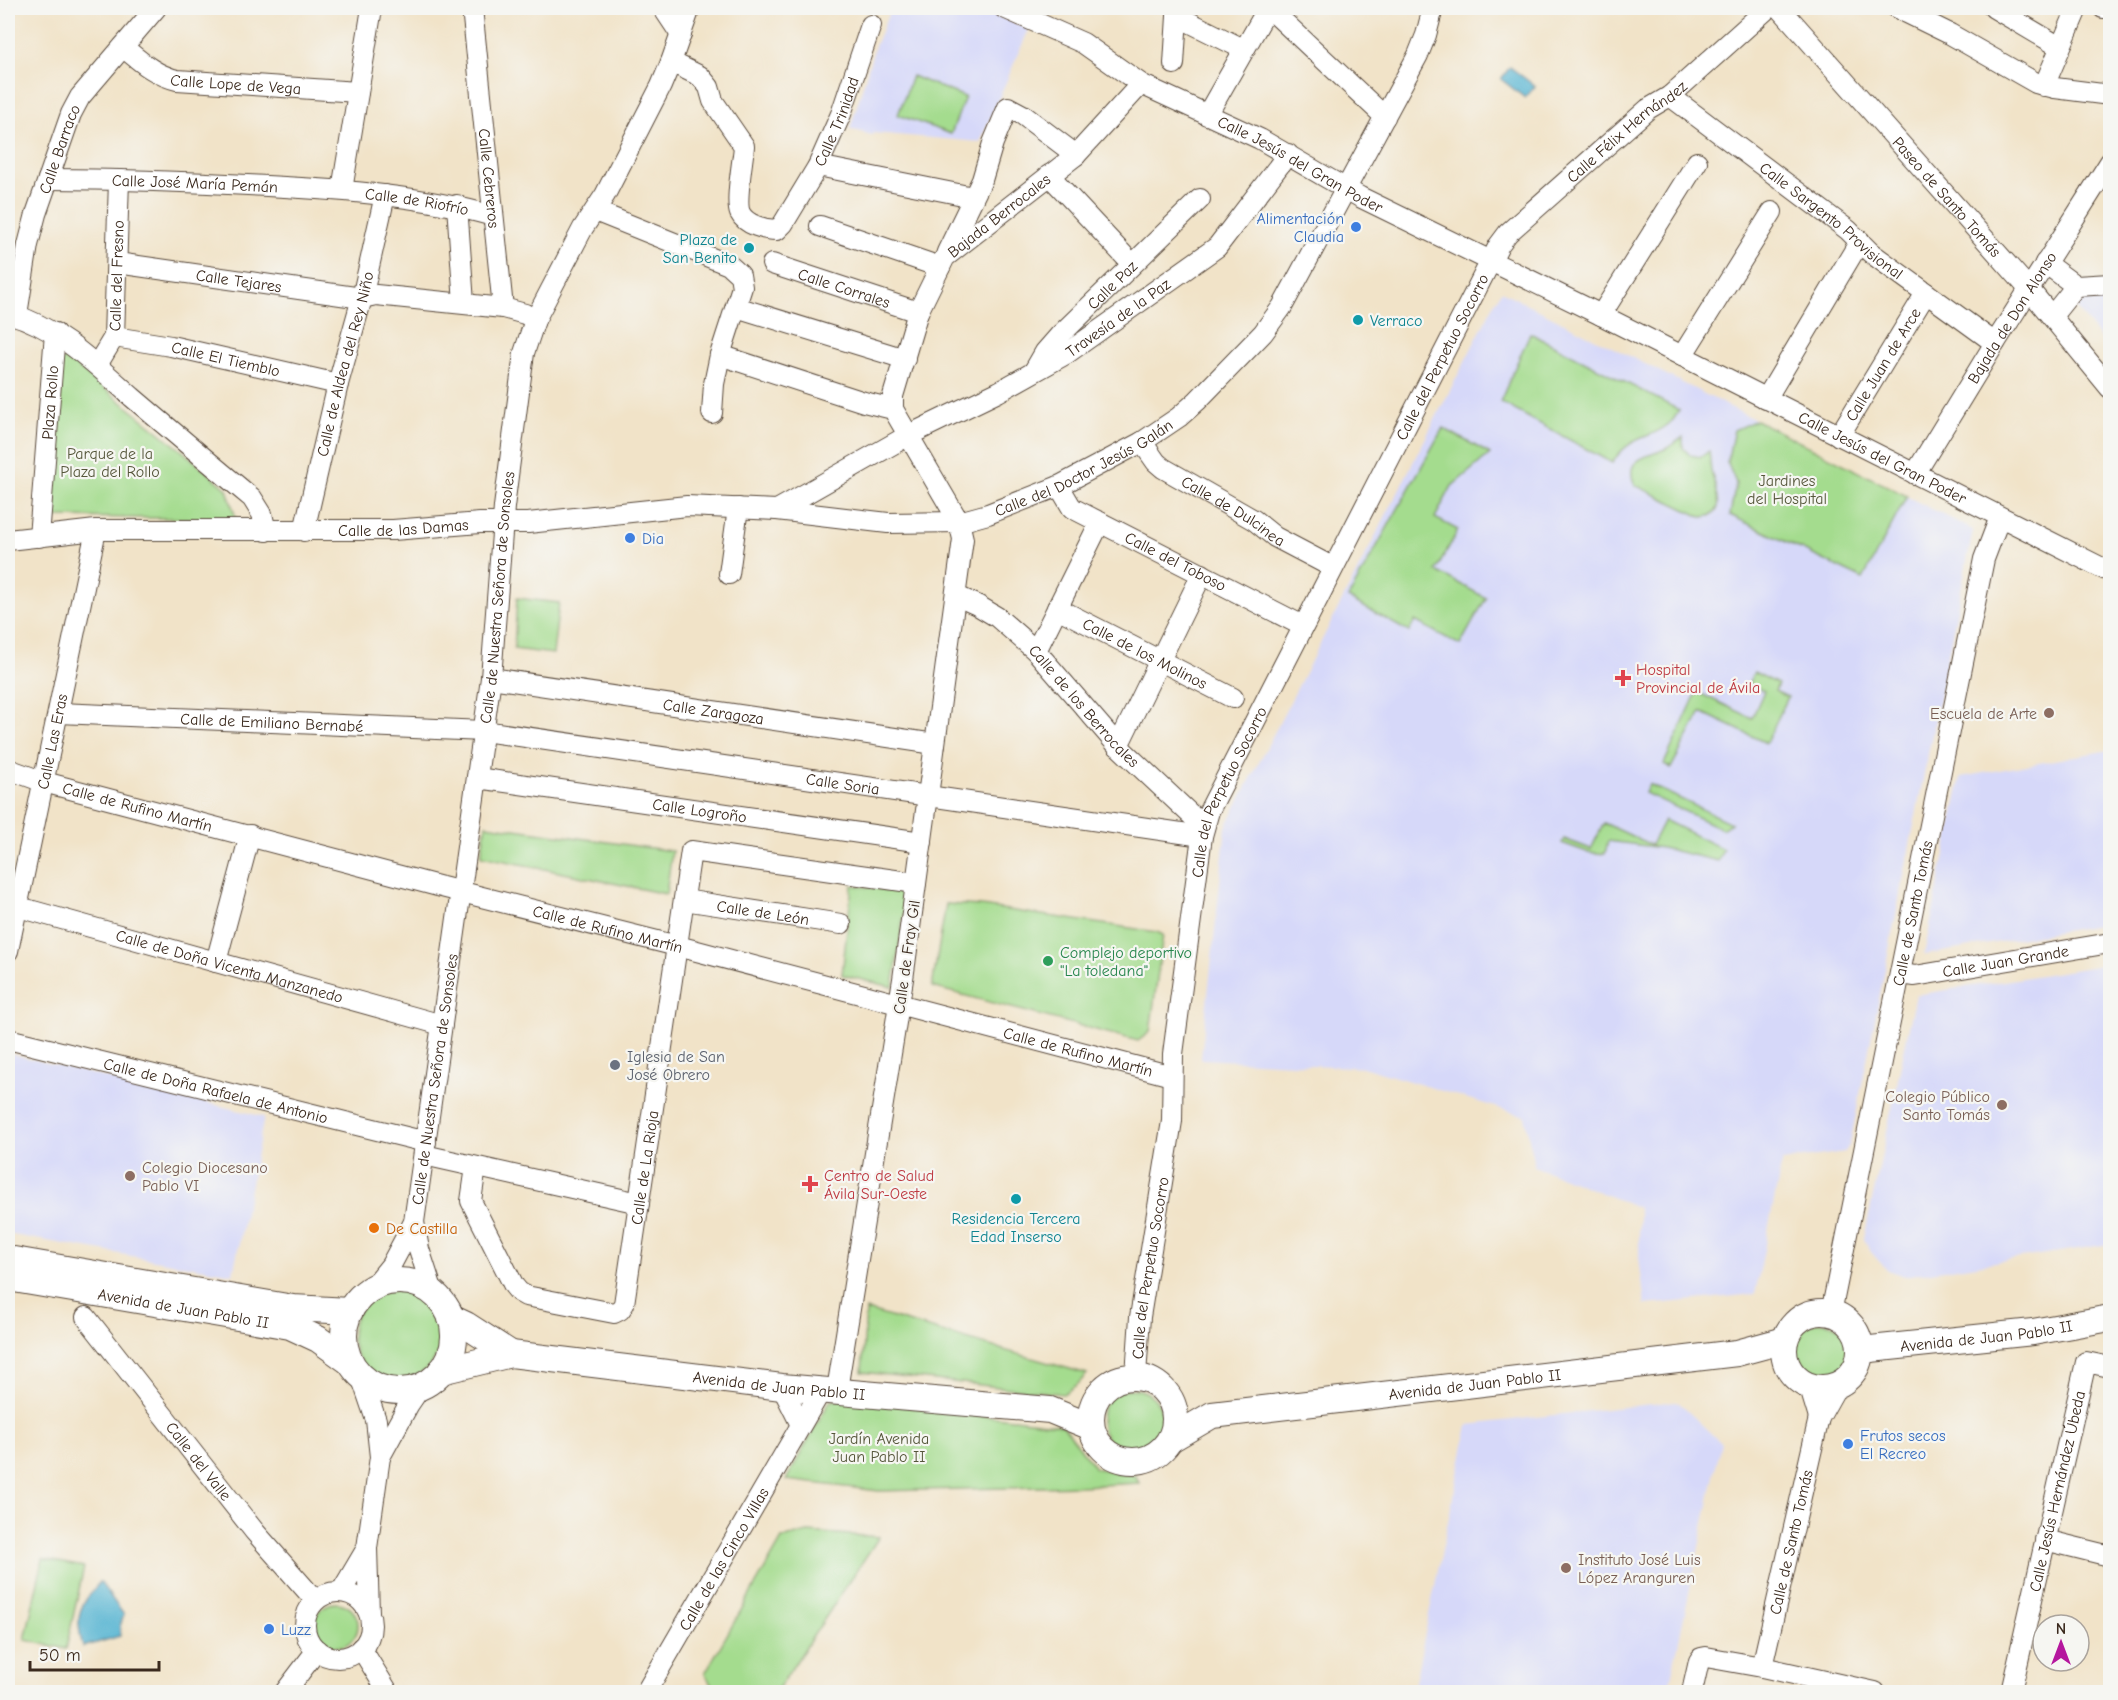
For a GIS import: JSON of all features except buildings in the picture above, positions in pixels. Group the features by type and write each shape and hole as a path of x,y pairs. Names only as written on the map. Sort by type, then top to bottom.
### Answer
{"main road":[{"name":"Avenida de Juan Pablo II","path":"8,1259 293,1308 350,1311"},
{"name":"Avenida de Juan Pablo II","path":"8,1278 290,1326 318,1339 356,1369"},
{"path":"394,1281 415,1283 433,1292 444,1304 451,1318 454,1336 450,1355 432,1378 401,1390 390,1389 380,1387 356,1369 344,1346 344,1328 350,1311 360,1296 374,1286 394,1281"},
{"path":"1813,1312 1831,1312 1842,1317 1852,1326 1861,1350 1859,1360 1847,1379 1823,1388 1809,1385 1796,1377 1786,1352 1794,1324 1813,1312"},
{"name":"Avenida de Juan Pablo II","path":"451,1318 511,1354"},
{"name":"Avenida de Juan Pablo II","path":"1861,1350 2033,1332 2110,1318"},
{"name":"Avenida de Juan Pablo II","path":"1173,1404 1212,1415 1737,1353 1786,1352"},
{"name":"Avenida de Juan Pablo II","path":"432,1378 511,1354 782,1386 1050,1410 1089,1426"},
{"path":"1136,1375 1159,1384 1173,1404 1176,1422 1171,1439 1163,1449 1153,1457 1127,1462 1102,1450 1089,1426 1092,1401 1110,1381 1136,1375"},
{"name":"Avenida de Juan Pablo II","path":"1050,1410 1092,1401"},
{"name":"Avenida de Juan Pablo II","path":"1171,1439 1212,1415"}],"street":[{"name":"Calle Barraco","path":"12,314 36,214 71,114 80,97 156,8"},
{"path":"342,190 372,8"},
{"name":"Calle Cebreros","path":"472,8 503,308"},
{"path":"663,8 681,35"},
{"name":"Calle de Nuestra Señora de Sonsoles","path":"433,1292 419,1249 414,1222 491,678 503,524 524,353 535,320 583,228 605,195 671,62 690,8"},
{"name":"Calle Jesús del Gran Poder","path":"1004,8 1083,43 1141,84 1252,135 1347,189 2110,572"},
{"path":"1207,115 1268,8 1385,117"},
{"name":"Calle del Doctor Jesús Galán","path":"503,524 687,506 777,510 888,523 959,522 988,514 1059,486 1142,442 1179,417 1197,401 1263,333 1282,307 1418,55 1433,8"},
{"name":"Calle Félix Hernández","path":"1490,261 1508,233 1648,109 1670,96 1768,8"},
{"name":"Paseo de Santo Tomás","path":"1780,8 2029,289 2110,388"},
{"path":"1896,8 1950,34 2044,86 2110,94"},
{"path":"1994,8 2060,47"},
{"path":"2044,86 2078,8"},
{"path":"2103,8 2110,8"},
{"path":"1174,64 1177,12 1243,50"},
{"name":"Calle Trinidad","path":"671,62 700,76 709,87 713,101 744,146 738,204 741,213 748,221 768,230 777,230 818,166 841,114 871,25"},
{"name":"Calle Lope de Vega","path":"123,47 163,77 177,80 358,92"},
{"name":"Bajada Berrocales","path":"893,409 893,396 918,312 942,262 1076,155 1141,84"},
{"name":"Calle Sargento Provisional","path":"1670,96 1848,230 1871,253 1995,343"},
{"path":"820,226 942,262 982,180 993,143 1008,106 1076,155"},
{"name":"Travesía de la Paz","path":"777,510 909,435 1031,376 1066,354 1217,247 1288,154"},
{"path":"1601,315 1697,162"},
{"name":"Bajada de Don Alonso","path":"1915,474 2110,162"},
{"path":"818,166 973,197"},
{"path":"1049,175 1132,264"},
{"name":"Calle José María Pemán","path":"48,179 155,180 342,190"},
{"name":"Calle del Fresno","path":"96,365 114,337 119,180"},
{"name":"Calle de Riofrío","path":"342,190 457,206 493,216"},
{"name":"Calle de Aldea del Rey Niño","path":"304,531 385,195"},
{"name":"Calle Paz","path":"1031,376 1045,352 1059,336 1200,200"},
{"path":"457,206 464,303"},
{"path":"595,212 729,265 740,275 742,287 720,355 714,384 712,412"},
{"path":"1682,356 1772,212"},
{"path":"1766,399 1860,241"},
{"name":"Calle del Perpetuo Socorro","path":"1136,1375 1140,1317 1172,1121 1175,1031 1203,832 1214,801 1490,261"},
{"name":"Calle Tejares","path":"117,263 362,298 376,295 503,308 525,314 535,320"},
{"path":"2045,263 2076,286 2110,284"},
{"name":"Calle Corrales","path":"772,264 918,312"},
{"path":"2052,316 2076,286"},
{"name":"Calle Juan de Arce","path":"1839,436 1926,293"},
{"path":"736,307 904,360"},
{"path":"12,314 55,333"},
{"name":"Plaza Rollo","path":"55,333 252,498 262,514 266,531"},
{"name":"Plaza Rollo","path":"39,537 55,333"},
{"name":"Calle El Tiemblo","path":"114,337 171,346 338,384"},
{"path":"720,355 864,402 893,409 959,522"},
{"name":"Calle de Dulcinea","path":"1142,442 1155,462 1163,468 1254,519 1275,537 1332,567"},
{"name":"Calle del Toboso","path":"1059,486 1072,508 1302,626"},
{"path":"729,574 738,508"},
{"name":"Calle de Santo Tomás","path":"1831,1312 1984,559 2000,517"},
{"name":"Calle de Fray Gil","path":"830,1390 899,1005 957,596 963,539 959,522"},
{"path":"1036,651 1100,522"},
{"name":"Calle de las Damas","path":"304,531 393,530 480,523 503,524"},
{"path":"8,540 96,530 304,531"},
{"name":"Calle Las Eras","path":"8,951 12,905 44,782 96,530"},
{"path":"2083,559 2110,557"},
{"path":"1118,746 1202,574"},
{"name":"Calle de los Berrocales","path":"957,596 997,617 1036,651 1118,746 1203,832"},
{"name":"Calle de los Molinos","path":"1057,608 1233,698"},
{"name":"Calle Zaragoza","path":"491,678 935,744"},
{"name":"Calle de Emiliano Bernabé","path":"59,713 484,731"},
{"name":"Calle Soria","path":"484,731 1203,832"},
{"name":"Calle de Rufino Martín","path":"8,769 44,782 461,892 677,946 1172,1076"},
{"name":"Calle Logroño","path":"477,778 922,842"},
{"path":"216,962 250,835"},
{"name":"Calle de La Rioja","path":"476,1167 471,1201 513,1286 519,1292 526,1296 614,1312 620,1310 624,1305 691,851 916,883"},
{"name":"Calle de León","path":"684,900 841,924"},
{"name":"Calle de Doña Vicenta Manzanedo","path":"12,905 442,1025"},
{"name":"Calle Juan Grande","path":"1901,974 1915,976 2110,943"},
{"name":"Calle de Doña Rafaela de Antonio","path":"8,1039 425,1149 476,1167 639,1203"},
{"name":"Calle de Nuestra Señora de Sonsoles","path":"374,1286 391,1265 414,1222"},
{"name":"Calle del Valle","path":"86,1317 255,1532 315,1600"},
{"name":"Calle Jesús Hernández Úbeda","path":"2011,1692 2086,1362 2110,1367"},
{"path":"356,1369 376,1420 380,1457 367,1548 370,1632 362,1648 344,1657 325,1655 317,1650 306,1635 305,1626 309,1608 323,1595 341,1592 358,1598 369,1613"},
{"path":"380,1457 409,1404 432,1378"},
{"name":"Calle de Santo Tomás","path":"1762,1667 1819,1418 1838,1384"},
{"name":"Calle de Santo Tomás","path":"1809,1385 1819,1418"},
{"path":"782,1386 800,1423"},
{"name":"Calle de las Cinco Villas","path":"646,1692 738,1536 800,1423 830,1390"},
{"path":"2045,1540 2110,1556"},
{"path":"341,1592 367,1548"},
{"path":"362,1648 388,1692"},
{"path":"285,1692 317,1650"},
{"path":"1692,1692 1701,1658 1762,1667 1875,1692"}],"shaded area":[{"path":"891,8 980,8 1029,29 980,142 873,133 872,135 850,129 875,46"},
{"name":"Hospital Provincial de Ávila","path":"1501,291 1973,530 1850,1144 1845,1152 1782,1161 1755,1294 1645,1305 1639,1258 1639,1208 1534,1166 1525,1116 1366,1068 1201,1059 1226,827"},
{"path":"2110,295 2110,351 2074,304 2080,297"},
{"path":"2110,750 2110,923 1924,955 1961,777"},
{"name":"Colegio Público Santo Tomás","path":"2110,964 2110,1244 1905,1276 1887,1270 1871,1252 1864,1239 1916,995"},
{"name":"Colegio Diocesano Pablo VI","path":"8,1053 264,1117 233,1274 8,1234"},
{"name":"Instituto José Luis López Aranguren","path":"1677,1401 1721,1443 1668,1692 1413,1692 1468,1425"}],"green space":[{"path":"912,76 965,97 951,134 898,115"},
{"path":"1530,333 1679,410 1676,416 1664,428 1626,447 1612,463 1500,402"},
{"name":"Parque de la Plaza del Rollo","path":"65,357 227,489 236,519 51,517 59,363"},
{"name":"Jardines del Hospital","path":"1756,420 1907,496 1863,579 1730,515 1736,483 1727,462 1734,430"},
{"path":"1443,428 1490,454 1452,486 1435,518 1458,530 1436,571 1486,598 1460,645 1415,621 1409,632 1348,598"},
{"path":"1683,437 1683,448 1690,455 1701,457 1709,451 1718,499 1716,512 1710,516 1701,517 1635,485 1632,469 1635,463 1667,448"},
{"path":"517,598 559,603 553,654 514,649"},
{"path":"1754,672 1778,684 1775,691 1788,697 1766,743 1701,712 1671,768 1664,764 1697,692 1752,718 1764,691 1748,684"},
{"path":"1649,784 1731,823 1722,829 1645,793"},
{"path":"1664,820 1723,849 1718,861 1662,848 1608,841 1605,854 1587,852 1562,843 1564,839 1591,849 1604,823 1651,845"},
{"path":"486,825 672,851 666,894 481,856"},
{"path":"852,885 907,893 893,987 842,975"},
{"name":"Complejo deportivo \"La toledana\"","path":"946,904 981,906 1157,932 1163,935 1150,1032 1138,1041 932,987"},
{"path":"397,1290 414,1294 429,1303 438,1318 442,1335 438,1352 429,1367 414,1376 397,1380 380,1376 365,1367 356,1352 352,1335 356,1318 365,1303 380,1294"},
{"name":"Jardín Avenida Juan Pablo II","path":"866,1310 1087,1374 1078,1384 1063,1394 862,1372"},
{"path":"1817,1322 1827,1322 1841,1330 1847,1339 1849,1349 1847,1359 1841,1368 1827,1376 1817,1376 1800,1364 1795,1354 1795,1344 1807,1327"},
{"path":"1126,1389 1138,1389 1154,1398 1161,1408 1163,1420 1161,1432 1154,1442 1138,1451 1126,1451 1115,1446 1106,1437 1101,1426 1101,1414 1106,1403 1115,1394"},
{"name":"Jardín Avenida Juan Pablo II","path":"845,1399 1063,1425 1095,1468 1136,1476 1139,1483 879,1491 786,1480 830,1401"},
{"path":"808,1532 879,1537 776,1692 715,1692 705,1673 782,1539"},
{"path":"43,1559 84,1567 66,1649 25,1640"},
{"path":"336,1603 351,1610 358,1625 351,1640 336,1647 321,1640 314,1625 321,1610"}],"water":[{"path":"1510,67 1535,86 1525,98 1501,79"},
{"path":"100,1582 124,1615 120,1626 120,1636 83,1647 79,1626 80,1612 87,1598"}],"place":[{"name":"Alimentación Claudia","path":"1356,227"},
{"name":"Plaza de San Benito","path":"749,248"},
{"name":"Verraco","path":"1358,320"},
{"name":"Dia","path":"630,538"},
{"name":"Hospital Provincial de Ávila","path":"1623,678"},
{"name":"Escuela de Arte","path":"2049,713"},
{"name":"Complejo deportivo \"La toledana\"","path":"1048,961"},
{"name":"Iglesia de San José Obrero","path":"615,1065"},
{"name":"Colegio Público Santo Tomás","path":"2002,1105"},
{"name":"Colegio Diocesano Pablo VI","path":"130,1176"},
{"name":"Centro de Salud Ávila Sur-Oeste","path":"810,1184"},
{"name":"Residencia Tercera Edad Inserso","path":"1016,1199"},
{"name":"De Castilla","path":"374,1228"},
{"name":"Frutos secos El Recreo","path":"1848,1444"},
{"name":"Instituto José Luis López Aranguren","path":"1566,1568"},
{"name":"Luzz","path":"269,1629"}]}
